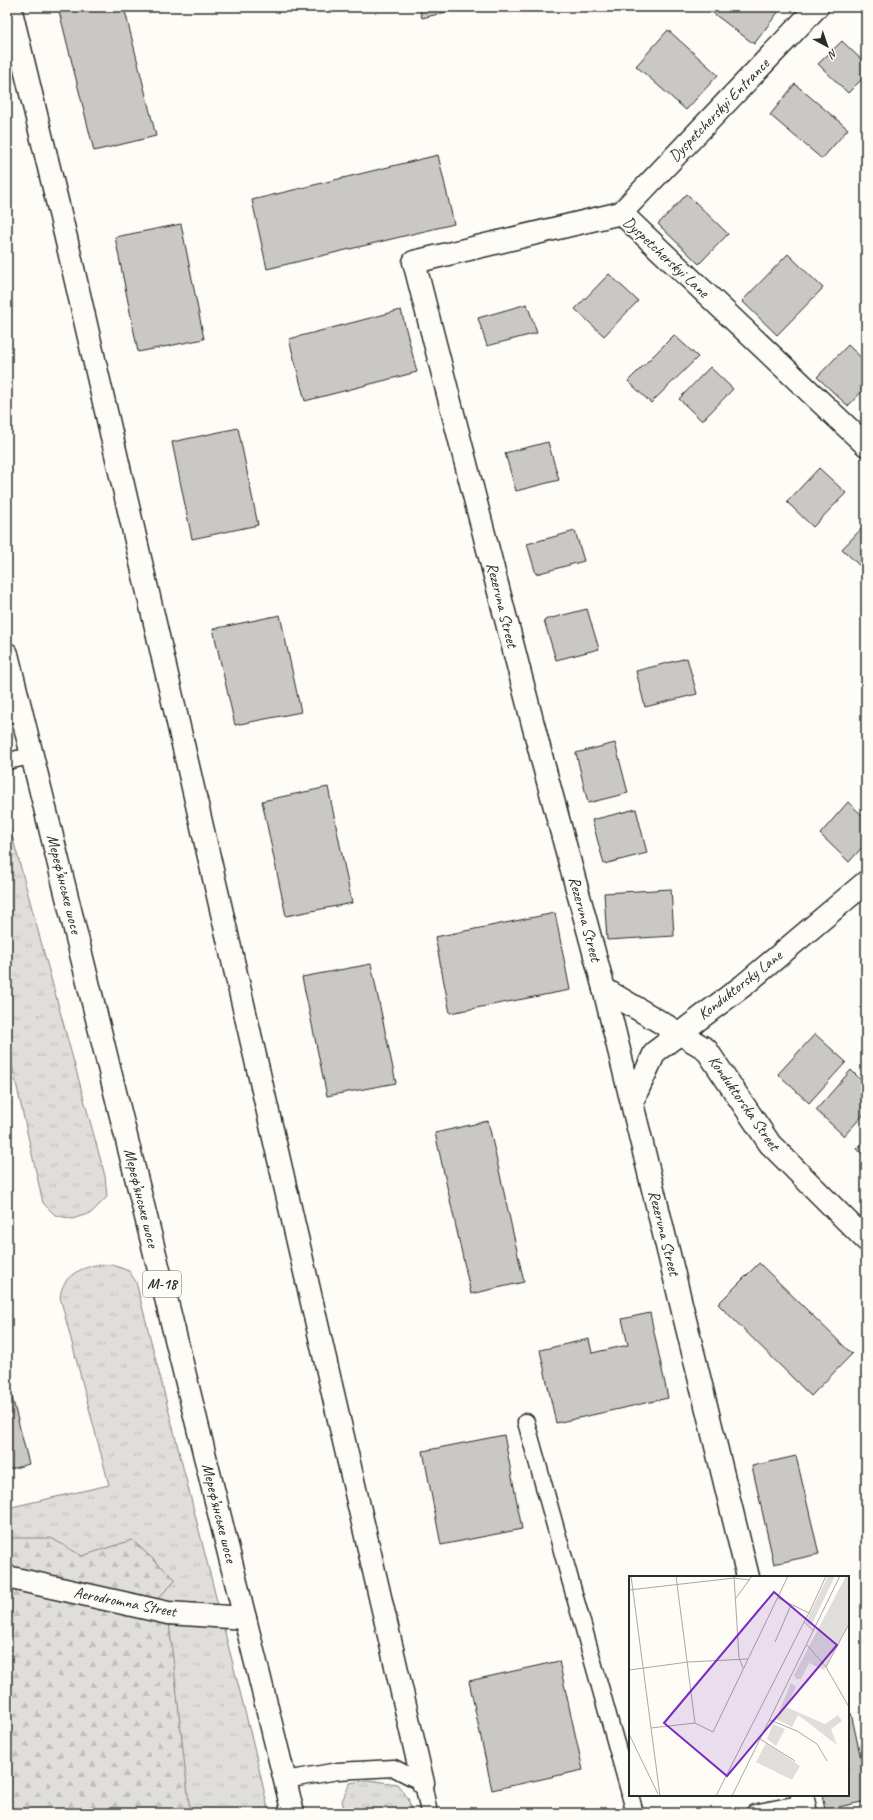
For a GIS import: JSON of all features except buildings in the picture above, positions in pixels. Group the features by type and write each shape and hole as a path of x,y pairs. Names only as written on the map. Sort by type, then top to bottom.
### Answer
{"main road":[{"path":"10,7 68,246 423,1783"},
{"name":"Dyspetcherskyi Entrance","path":"621,213 817,7"},
{"name":"Dyspetcherskyi Lane","path":"414,262 621,213 866,445"},
{"name":"Rezervna Street","path":"414,262 543,763 604,989 748,1576"},
{"name":"Мереф’янське шосе","path":"7,654 292,1813"},
{"name":"Konduktorsky Lane","path":"632,1102 655,1052 744,985 866,882"},
{"name":"Konduktorska Street","path":"604,989 706,1049 770,1144 866,1240"},
{"name":"Aerodromna Street","path":"7,1577 168,1613 245,1618"}],"lane":[{"path":"7,761 32,756"},
{"path":"526,1422 629,1790"},
{"path":"285,1780 338,1771 394,1768 423,1783 429,1813"},
{"path":"631,1796 635,1813"},
{"path":"754,1813 804,1804"}],"green space":[{"path":"7,824 10,828 105,1176 107,1197 91,1213 72,1219 55,1215 43,1203 7,1043"},
{"path":"95,1265 113,1265 129,1271 136,1282 255,1751 269,1813 7,1813 7,1508 109,1485 60,1297 64,1284 72,1275 82,1269"},
{"path":"7,1538 51,1538 82,1556 132,1540 176,1580 154,1602 168,1613 190,1813 7,1813"},
{"path":"368,1780 397,1784 408,1798 412,1813 345,1813 342,1801 350,1783"}]}
